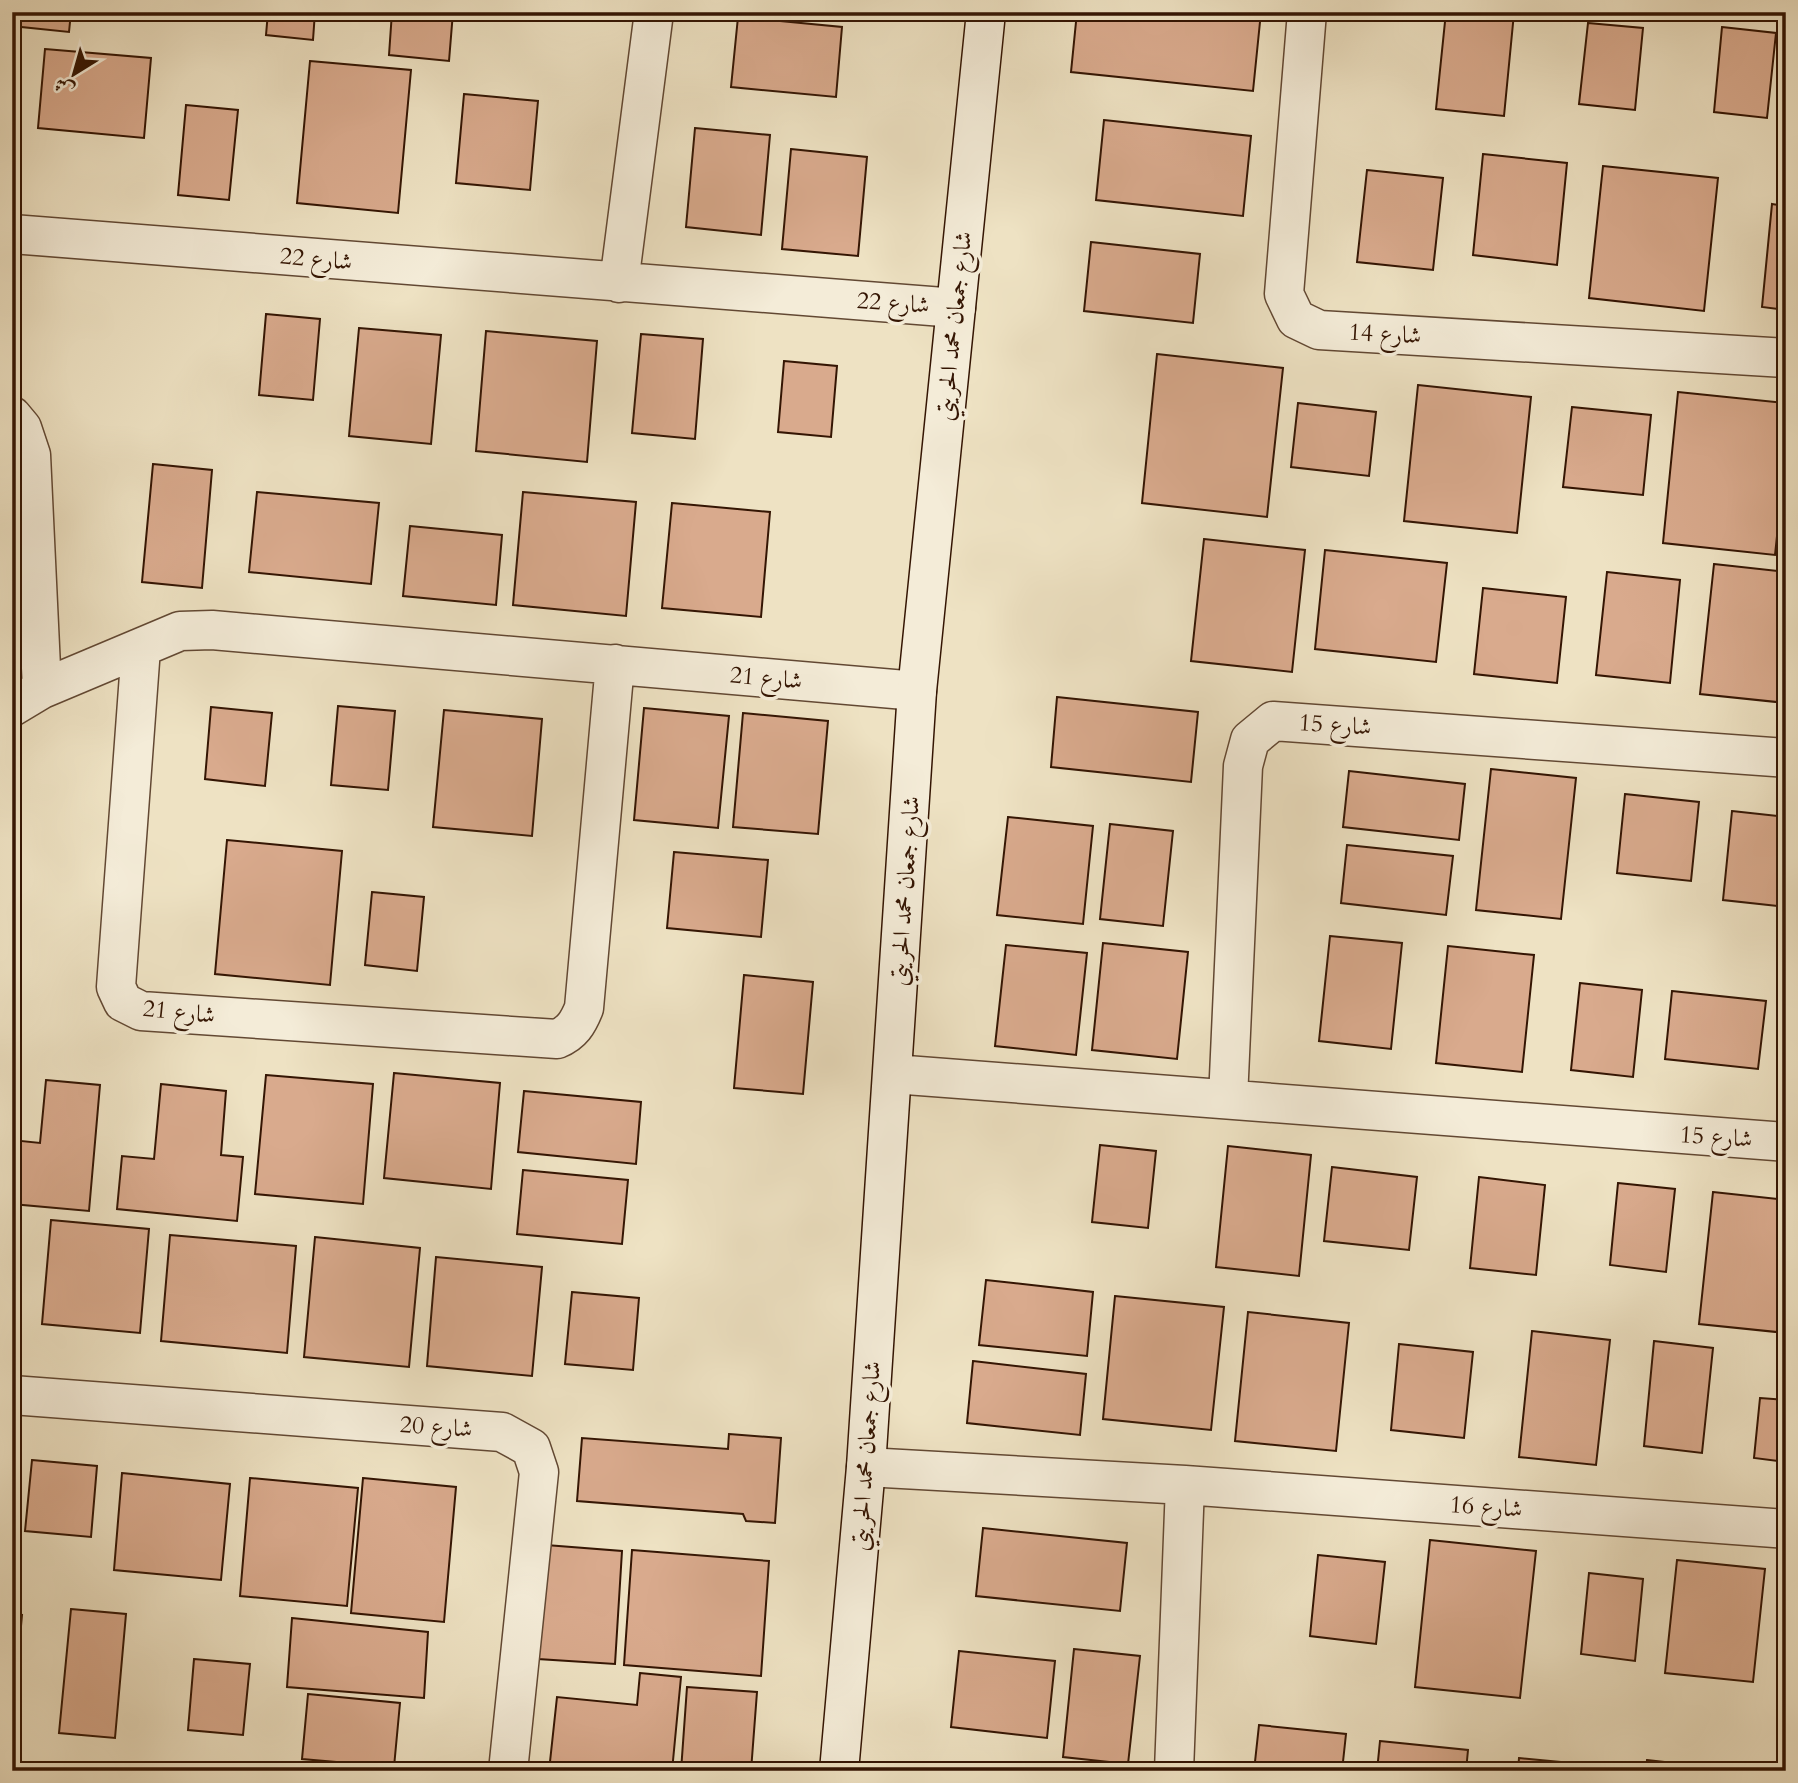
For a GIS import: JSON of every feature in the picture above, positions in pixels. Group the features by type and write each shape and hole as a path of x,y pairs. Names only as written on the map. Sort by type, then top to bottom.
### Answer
{"street":[{"path":"620,283 654,12"},
{"name":"شارع جمعان محمد الحريتي","path":"839,1771 866,1467 917,691 986,12"},
{"name":"شارع 14","path":"1307,12 1284,294 1296,319 1319,330 1786,358"},
{"name":"شارع 22","path":"12,234 956,308"},
{"path":"12,416 22,428 31,455 27,698 141,648"},
{"name":"شارع 21","path":"615,664 584,1008 575,1027 566,1035 557,1039 141,1012 123,1002 116,987 141,648 180,631 212,630 615,664 917,691"},
{"name":"شارع 15","path":"1228,1099 1243,766 1250,740 1273,721 1786,758"},
{"name":"شارع 15","path":"893,1074 1786,1142"},
{"name":"شارع 20","path":"12,1395 502,1432 531,1447 539,1472 508,1771"},
{"name":"شارع 16","path":"866,1467 1185,1485 1786,1529"},
{"path":"1174,1771 1185,1485"}],"building":[{"path":"12,12 71,12 69,32 12,26"},
{"path":"268,12 315,12 313,40 266,35"},
{"path":"392,12 453,12 449,61 389,55"},
{"path":"1077,12 1261,12 1253,91 1071,72"},
{"path":"1446,12 1514,13 1504,116 1436,109"},
{"path":"738,17 842,27 836,97 731,87"},
{"path":"1588,23 1643,28 1635,110 1579,104"},
{"path":"1722,27 1776,33 1767,118 1714,112"},
{"path":"12,44 20,45 14,108 12,107"},
{"path":"45,49 151,58 144,138 38,128"},
{"path":"310,61 411,70 398,213 297,203"},
{"path":"464,94 538,101 530,190 456,183"},
{"path":"186,105 238,110 229,200 178,195"},
{"path":"1104,120 1251,136 1243,216 1096,200"},
{"path":"12,126 17,127 12,183"},
{"path":"695,128 770,135 761,235 686,227"},
{"path":"791,149 867,157 858,256 782,249"},
{"path":"1483,154 1567,163 1557,265 1473,255"},
{"path":"1603,166 1718,178 1704,311 1589,298"},
{"path":"1367,170 1443,178 1433,270 1357,262"},
{"path":"1772,204 1786,206 1786,310 1762,307"},
{"path":"1091,242 1200,254 1193,323 1084,311"},
{"path":"266,314 320,319 313,400 259,395"},
{"path":"359,328 441,335 431,444 349,436"},
{"path":"486,331 597,341 587,462 476,451"},
{"path":"641,334 703,339 695,439 632,433"},
{"path":"1157,354 1283,368 1267,517 1142,503"},
{"path":"784,361 837,366 831,437 778,432"},
{"path":"1418,385 1531,397 1517,533 1404,521"},
{"path":"1678,392 1786,403 1786,451 1775,555 1663,543"},
{"path":"1298,403 1376,412 1369,476 1291,467"},
{"path":"1572,407 1651,415 1643,495 1563,487"},
{"path":"153,464 212,470 202,588 142,582"},
{"path":"257,492 379,503 371,584 249,572"},
{"path":"523,492 636,502 626,616 513,605"},
{"path":"672,503 770,512 761,617 662,608"},
{"path":"410,526 502,535 496,605 403,596"},
{"path":"1204,539 1305,550 1292,672 1191,661"},
{"path":"1325,550 1447,563 1436,662 1315,649"},
{"path":"1714,564 1786,572 1786,703 1700,694"},
{"path":"1607,572 1680,580 1670,683 1596,675"},
{"path":"1483,588 1566,597 1557,683 1474,674"},
{"path":"1057,697 1198,712 1191,782 1051,767"},
{"path":"338,706 395,711 388,790 331,785"},
{"path":"211,707 272,713 265,786 205,779"},
{"path":"644,708 729,716 718,828 634,820"},
{"path":"444,710 542,719 532,836 433,827"},
{"path":"743,713 828,721 818,834 733,827"},
{"path":"1491,769 1576,778 1561,919 1476,910"},
{"path":"1349,771 1465,784 1459,840 1343,827"},
{"path":"1625,794 1699,802 1691,881 1617,873"},
{"path":"1732,811 1786,817 1786,907 1723,900"},
{"path":"1008,817 1093,826 1083,924 997,915"},
{"path":"1110,824 1173,831 1163,926 1100,919"},
{"path":"227,840 342,851 330,985 215,974"},
{"path":"1347,845 1453,856 1446,915 1341,903"},
{"path":"674,852 768,860 761,937 667,928"},
{"path":"372,892 424,897 417,971 365,965"},
{"path":"1330,936 1402,943 1391,1049 1319,1041"},
{"path":"1103,943 1188,952 1177,1059 1092,1050"},
{"path":"1006,945 1087,953 1076,1055 995,1046"},
{"path":"1448,946 1534,955 1522,1072 1436,1063"},
{"path":"744,975 813,982 803,1094 734,1088"},
{"path":"1580,983 1642,990 1633,1077 1571,1070"},
{"path":"1672,991 1766,1001 1758,1069 1665,1059"},
{"path":"394,1073 500,1083 491,1189 384,1178"},
{"path":"266,1075 373,1084 363,1204 255,1194"},
{"path":"46,1080 100,1085 89,1211 12,1204 12,1140 40,1143"},
{"path":"161,1084 226,1091 221,1155 243,1157 237,1221 117,1209 122,1156 154,1159"},
{"path":"524,1091 641,1102 636,1164 518,1152"},
{"path":"1100,1145 1156,1151 1148,1228 1092,1222"},
{"path":"1228,1146 1311,1155 1299,1276 1216,1267"},
{"path":"1332,1167 1417,1177 1409,1250 1324,1241"},
{"path":"523,1170 628,1180 622,1244 517,1234"},
{"path":"1479,1177 1545,1185 1536,1275 1470,1268"},
{"path":"1618,1183 1675,1189 1666,1272 1610,1265"},
{"path":"1713,1192 1786,1200 1786,1333 1699,1324"},
{"path":"51,1220 149,1229 140,1333 42,1324"},
{"path":"170,1235 296,1246 287,1353 161,1341"},
{"path":"315,1237 420,1248 409,1367 304,1357"},
{"path":"436,1257 542,1267 532,1376 427,1366"},
{"path":"986,1280 1093,1292 1087,1356 979,1345"},
{"path":"572,1292 639,1298 633,1370 565,1364"},
{"path":"1115,1296 1224,1307 1211,1430 1103,1419"},
{"path":"1248,1312 1349,1323 1336,1451 1235,1441"},
{"path":"1532,1331 1610,1340 1596,1465 1519,1457"},
{"path":"1654,1341 1713,1348 1702,1453 1644,1446"},
{"path":"1399,1344 1473,1352 1464,1438 1391,1430"},
{"path":"973,1361 1086,1374 1080,1435 967,1423"},
{"path":"1760,1398 1786,1400 1786,1462 1754,1458"},
{"path":"729,1434 781,1438 775,1523 746,1521 743,1514 577,1501 582,1438 728,1449"},
{"path":"32,1460 97,1466 91,1537 25,1531"},
{"path":"122,1473 230,1484 221,1580 114,1570"},
{"path":"250,1478 358,1488 347,1606 240,1596"},
{"path":"363,1478 456,1487 444,1622 351,1613"},
{"path":"983,1528 1127,1543 1120,1611 976,1596"},
{"path":"1430,1540 1536,1551 1520,1698 1415,1687"},
{"path":"546,1545 622,1551 615,1664 538,1659"},
{"path":"632,1550 769,1561 761,1676 624,1665"},
{"path":"1318,1555 1385,1562 1376,1644 1310,1636"},
{"path":"1677,1560 1765,1569 1753,1682 1665,1673"},
{"path":"1589,1573 1643,1579 1635,1661 1581,1654"},
{"path":"71,1609 126,1614 115,1738 59,1733"},
{"path":"12,1614 22,1615 12,1726"},
{"path":"292,1618 428,1632 424,1698 287,1687"},
{"path":"1074,1649 1140,1656 1128,1764 1063,1757"},
{"path":"959,1651 1055,1661 1047,1738 951,1727"},
{"path":"194,1659 250,1664 243,1735 188,1730"},
{"path":"640,1673 681,1677 672,1771 549,1771 557,1697 637,1705"},
{"path":"687,1687 757,1692 751,1771 681,1771"},
{"path":"308,1694 400,1703 394,1767 302,1759"},
{"path":"1259,1725 1346,1734 1342,1771 1254,1771"},
{"path":"1380,1741 1468,1750 1466,1771 1377,1771"},
{"path":"1519,1758 1581,1764 1580,1771 1518,1771"},
{"path":"1647,1760 1708,1767 1708,1771 1646,1771"}]}
